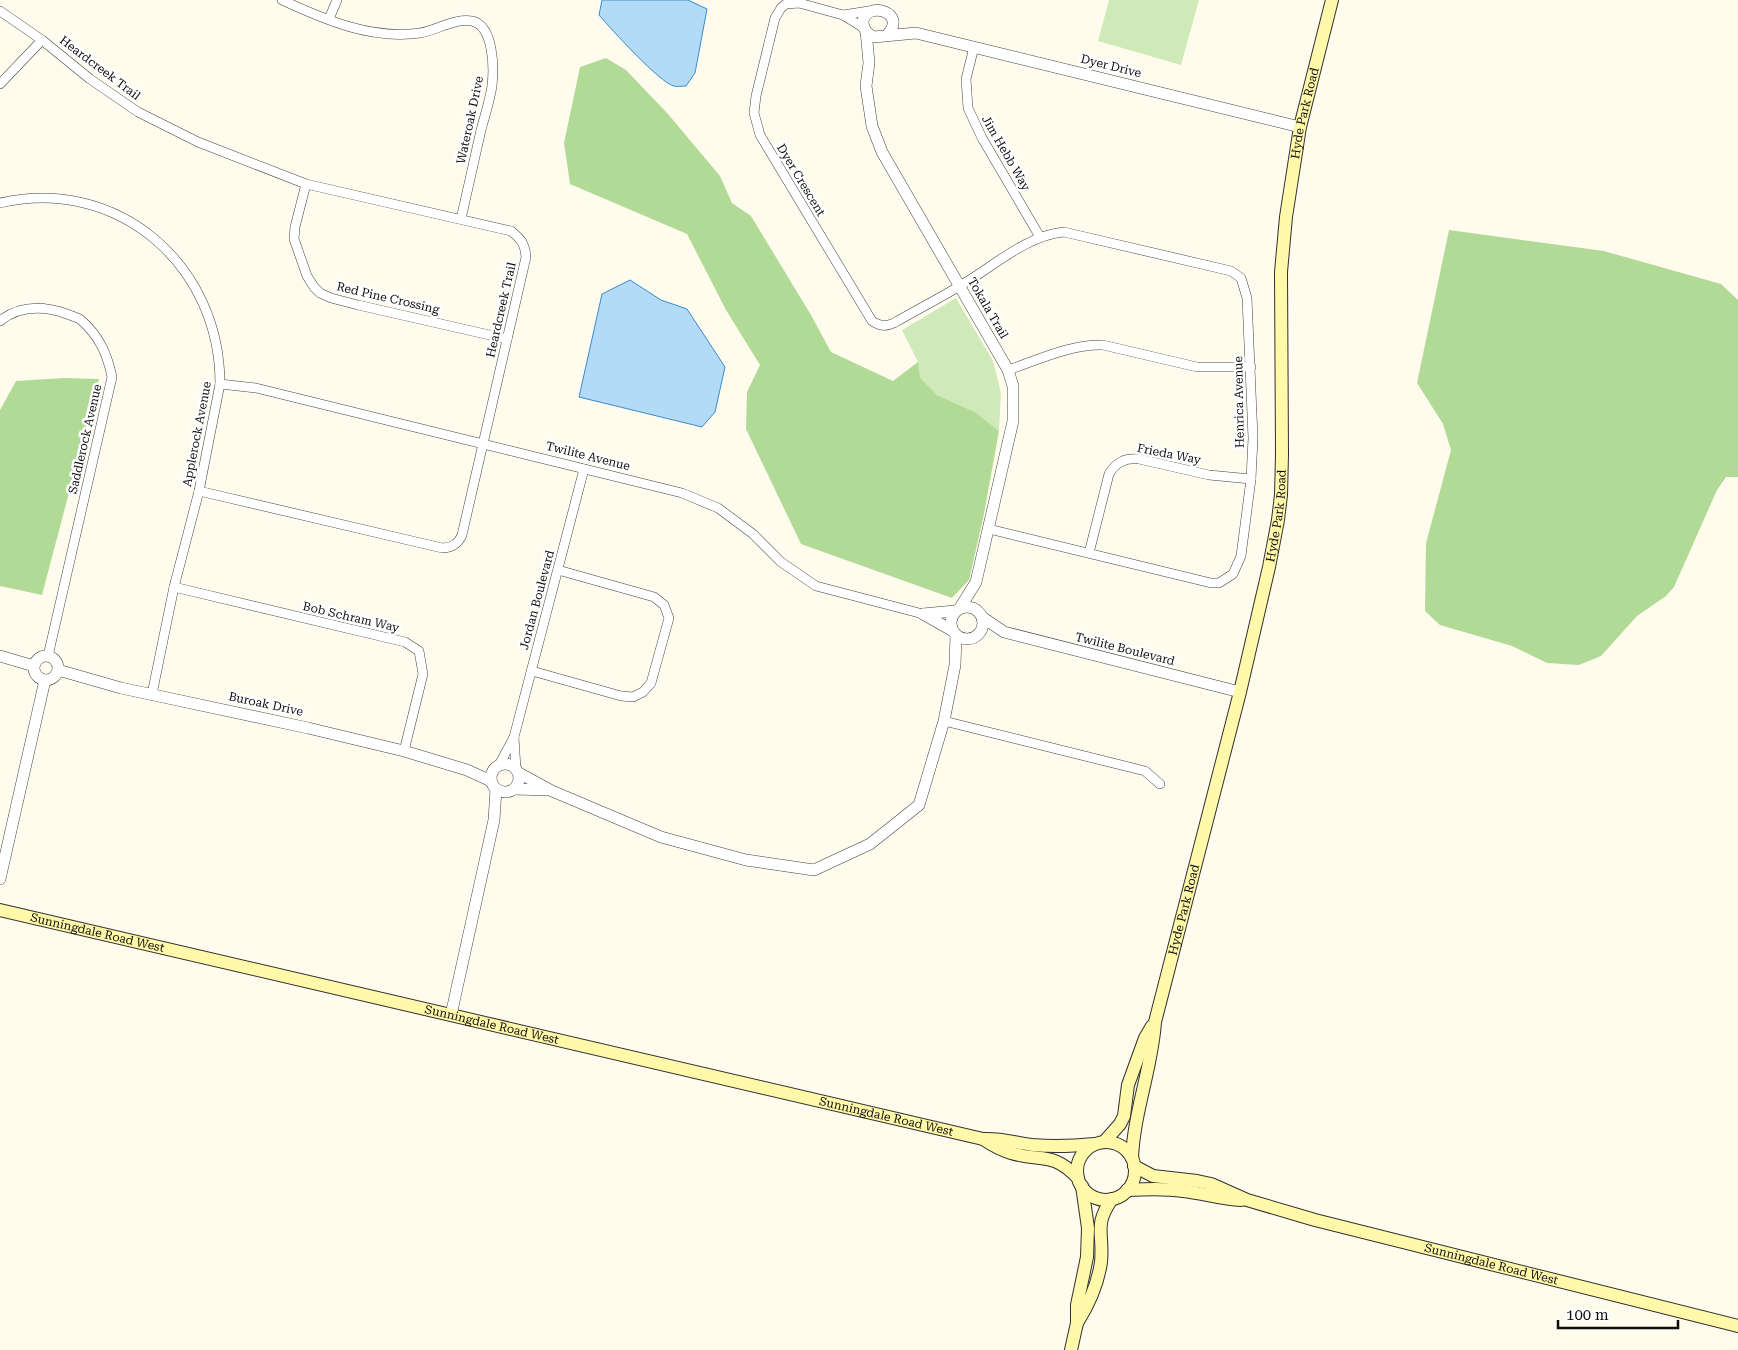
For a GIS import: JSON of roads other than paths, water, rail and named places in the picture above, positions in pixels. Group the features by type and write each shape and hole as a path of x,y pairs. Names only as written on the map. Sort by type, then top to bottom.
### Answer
{"main road":[{"name":"Hyde Park Road","path":"1133,1162 1134,1129 1153,1046 1155,1022 1240,692 1269,567 1281,495 1281,272 1286,217 1300,127 1332,0"},
{"name":"Sunningdale Road West","path":"0,910 983,1139 998,1138 1046,1146 1100,1143"},
{"name":"Hyde Park Road","path":"1100,1143 1120,1124 1124,1116 1130,1080 1145,1038 1155,1022"},
{"name":"Sunningdale Road West","path":"983,1139 996,1147 1012,1153 1058,1162 1068,1168 1080,1182"},
{"path":"1071,1350 1077,1323 1077,1305 1085,1272 1088,1243 1086,1216 1077,1170 1079,1162 1082,1154 1100,1143 1112,1142 1120,1145 1127,1151 1133,1162 1132,1183 1120,1196 1112,1199 1095,1197 1088,1193 1080,1182"},
{"name":"Sunningdale Road West","path":"1133,1162 1153,1176 1211,1184 1247,1200 1417,1246 1738,1326"},
{"name":"Sunningdale Road West","path":"1127,1190 1182,1190 1224,1199 1247,1200"},
{"path":"1077,1323 1086,1308 1098,1276 1101,1255 1100,1226 1102,1216 1112,1199"}],"street":[{"name":"Wateroak Drive","path":"282,0 355,29 398,35 422,32 462,21 472,21 479,24 484,30 488,36 490,48 492,86 461,219"},
{"path":"329,19 336,0"},
{"path":"888,0 892,27 885,36 874,37 865,30 864,19 875,6 885,10 890,15"},
{"name":"Dyer Crescent","path":"865,30 843,15 799,3 786,4 777,14 756,96 754,113 760,135 872,321 881,326 888,326 960,286"},
{"name":"Dyer Crescent","path":"843,15 875,6"},
{"name":"Heardcreek Trail","path":"0,11 42,40 90,79 138,112 198,142 306,184 511,231 521,239 526,248 526,257 484,444 459,542 448,548 433,546 199,491"},
{"name":"Dyer Drive","path":"890,15 916,33"},
{"name":"Tokala Trail","path":"865,30 869,63 866,86 875,136 882,152 1008,370 1013,386 1013,421 976,582 958,610"},
{"name":"Dyer Drive","path":"885,36 916,33 1300,127"},
{"name":"Tokala Trail","path":"869,63 885,36"},
{"path":"0,84 42,40"},
{"name":"Jim Hebb Way","path":"974,46 966,79 968,108 982,138 1040,237"},
{"name":"Red Pine Crossing","path":"306,184 295,226 294,239 307,276 320,293 358,305 507,338"},
{"name":"Applerock Avenue","path":"0,203 50,198 75,201 101,208 131,222 151,236 187,272 200,294 217,340 220,384 199,491 174,587 152,694"},
{"name":"Henrica Avenue","path":"960,286 1040,237 1064,232 1231,271 1241,278 1248,298 1253,438 1251,479 1241,556 1233,574 1219,583 1211,583 989,529"},
{"name":"Saddlerock Avenue","path":"0,320 26,308 49,308 79,318 94,334 108,357 112,377 48,656"},
{"path":"1008,370 1092,344 1197,367 1251,367"},
{"name":"Twilite Avenue","path":"220,384 256,388 682,493 718,508 753,534 780,562 816,586 923,614 954,633"},
{"name":"Frieda Way","path":"1089,553 1109,474 1114,466 1121,461 1139,459 1209,475 1251,479"},
{"name":"Jordan Boulevard","path":"495,776 514,737 584,469"},
{"path":"532,671 621,696 633,697 643,692 651,683 668,618 664,605 654,597 558,570"},
{"name":"Tokala Trail","path":"976,582 981,615"},
{"name":"Bob Schram Way","path":"174,587 405,642 419,650 423,674 404,752"},
{"path":"451,1016 494,820 495,776 508,764 552,791 661,837 746,860 814,870 870,844 919,805 944,721 955,665 954,633 951,620 958,610 970,607 981,615 982,628 955,665"},
{"name":"Twilite Avenue","path":"923,614 958,610"},
{"name":"Twilite Boulevard","path":"981,615 1004,632 1240,692"},
{"name":"Twilite Boulevard","path":"974,637 1004,632"},
{"path":"954,633 966,639 974,637"},
{"path":"0,656 34,666"},
{"path":"48,656 58,664 58,670 55,676 45,680 38,677 34,666 40,657 48,656"},
{"name":"Buroak Drive","path":"58,670 121,688 308,728 495,776"},
{"path":"0,879 45,680"},
{"path":"944,721 1145,771 1160,784"},
{"name":"Jordan Boulevard","path":"514,737 517,770"},
{"path":"494,820 519,782 517,770"},
{"path":"495,776 500,792 512,790 552,791"}],"water":[{"path":"602,0 688,0 707,9 695,73 686,86 675,86 667,83 636,55 599,15"},
{"path":"630,280 661,300 687,309 725,367 715,412 702,427 579,397 602,294"}]}
